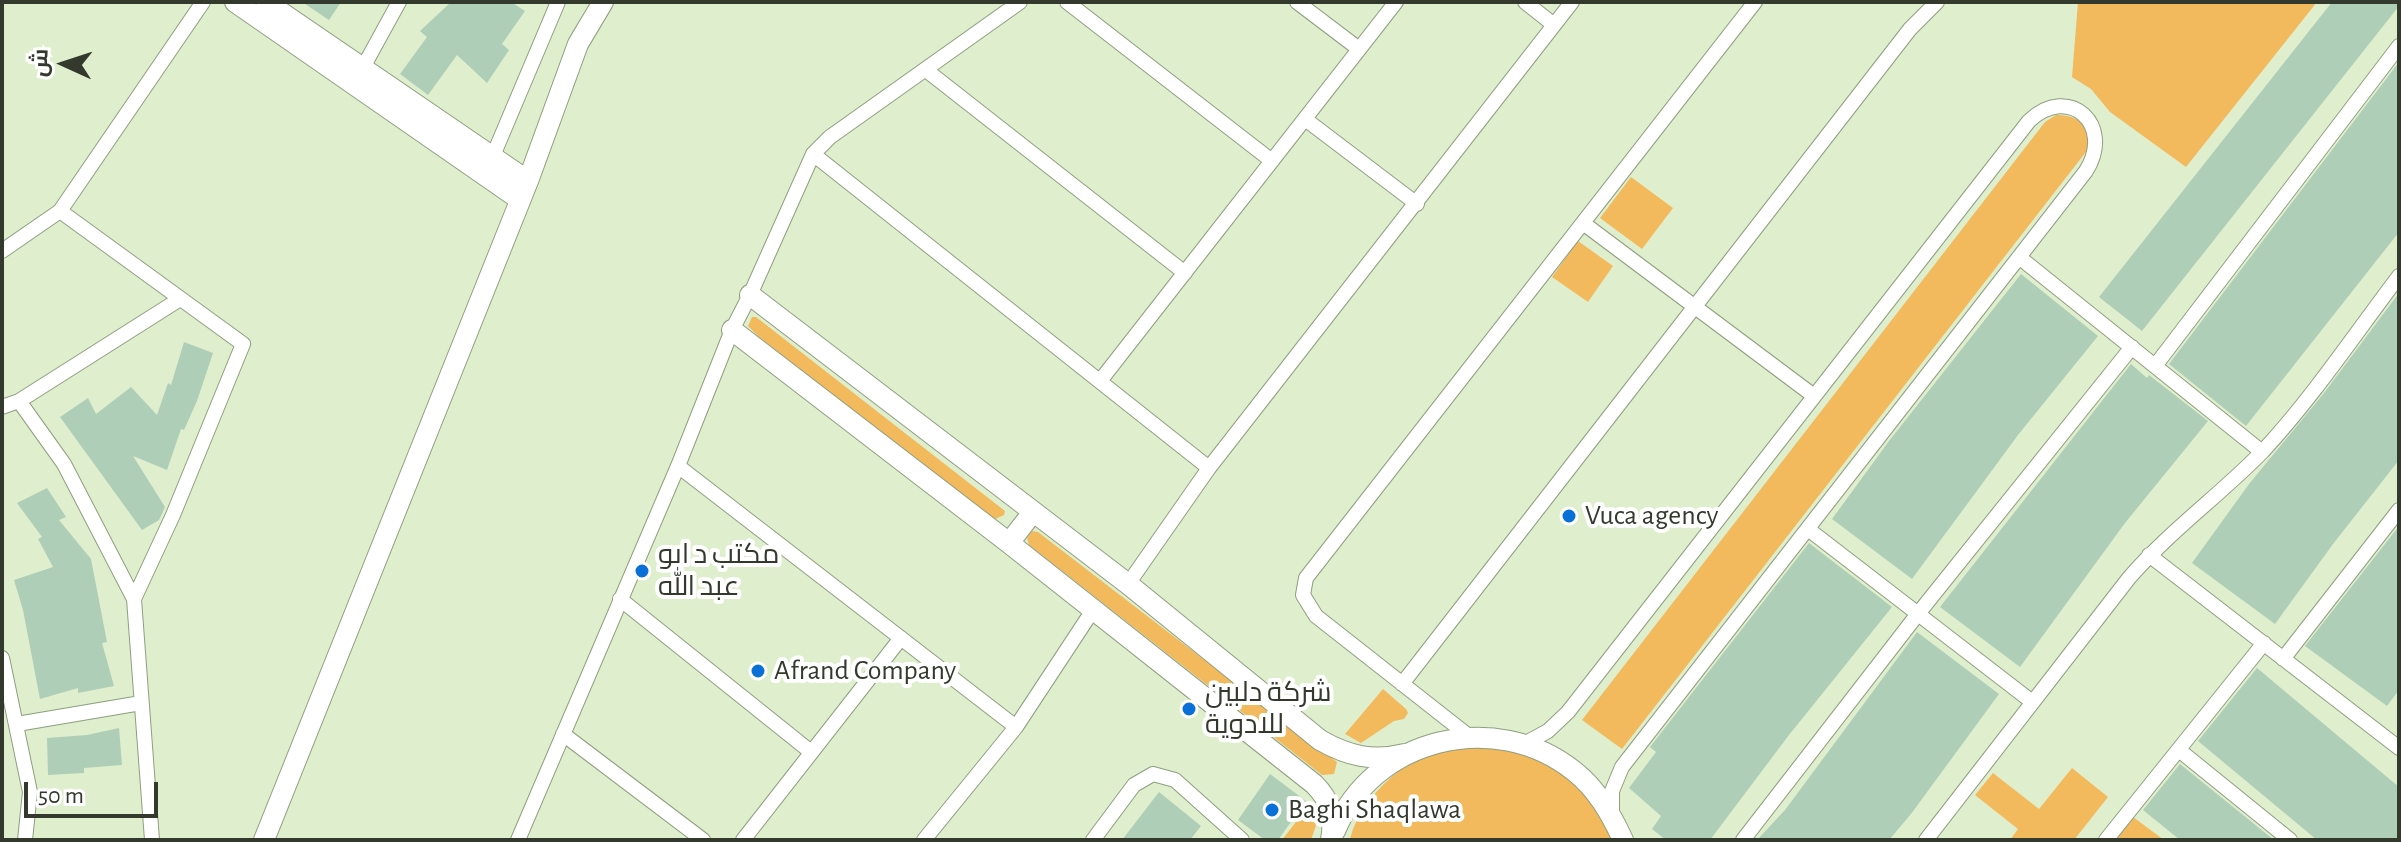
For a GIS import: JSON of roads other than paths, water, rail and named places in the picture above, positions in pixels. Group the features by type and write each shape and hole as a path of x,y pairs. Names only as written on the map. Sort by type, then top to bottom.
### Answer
{"street":[{"path":"2,251 60,211 203,2"},
{"path":"235,2 358,76 524,190"},
{"path":"266,2 358,76"},
{"path":"358,76 399,2"},
{"path":"488,166 558,2"},
{"path":"264,840 524,190 578,44 603,2"},
{"path":"518,840 678,466 732,330 813,154 830,137 1020,2"},
{"path":"1067,2 1272,161"},
{"path":"1297,2 1359,49"},
{"path":"1100,381 1396,2"},
{"path":"1525,2 1554,25"},
{"path":"1128,584 1209,468 1572,2"},
{"path":"1470,737 1312,612 1303,595 1306,578 1755,2"},
{"path":"1402,684 1910,29 1937,2"},
{"path":"2155,366 2399,46"},
{"path":"926,70 1185,273"},
{"path":"1524,744 1559,722 2029,121 2039,111 2052,106 2078,110 2089,119 2095,131 2097,145 2094,159 1622,767 1612,791 1612,816"},
{"path":"1305,119 1417,204"},
{"path":"813,154 1209,468"},
{"path":"60,211 243,344 173,515 134,599"},
{"path":"1583,223 1814,396"},
{"path":"2019,257 2262,452"},
{"path":"1926,840 2031,701 2149,555 2262,452 2399,276"},
{"path":"750,295 1128,584 1320,740 1354,756 1375,758 1405,754 1437,742 1470,737 1524,744 1550,755 1575,771 1596,792 1623,840"},
{"path":"2,407 19,401 180,299"},
{"path":"732,330 1009,543 1320,790 1331,809 1331,840"},
{"path":"1743,840 1917,615 2132,347"},
{"path":"19,401 64,464 134,599 152,840"},
{"path":"678,466 1016,727"},
{"path":"2283,659 2399,510"},
{"path":"1009,543 1033,512"},
{"path":"1808,529 2031,701"},
{"path":"2149,555 2398,745"},
{"path":"620,599 811,752"},
{"path":"924,840 1016,727 1093,610"},
{"path":"743,840 901,638"},
{"path":"2106,840 2264,643"},
{"path":"2,658 30,792 25,840"},
{"path":"17,724 141,703"},
{"path":"563,734 703,840"},
{"path":"2179,750 2290,840"},
{"path":"1331,840 1347,807 1359,791 1405,754"},
{"path":"1093,840 1134,785 1153,774 1175,780 1242,840"}],"place":[{"name":"Vuca agency","path":"1569,516"},
{"name":"مكتب د ابو عبد الله","path":"642,571"},
{"name":"Afrand Company","path":"758,671"},
{"name":"شركة دلبين للادوية","path":"1189,709"},
{"name":"Baghi Shaqlawa","path":"1272,810"}]}
